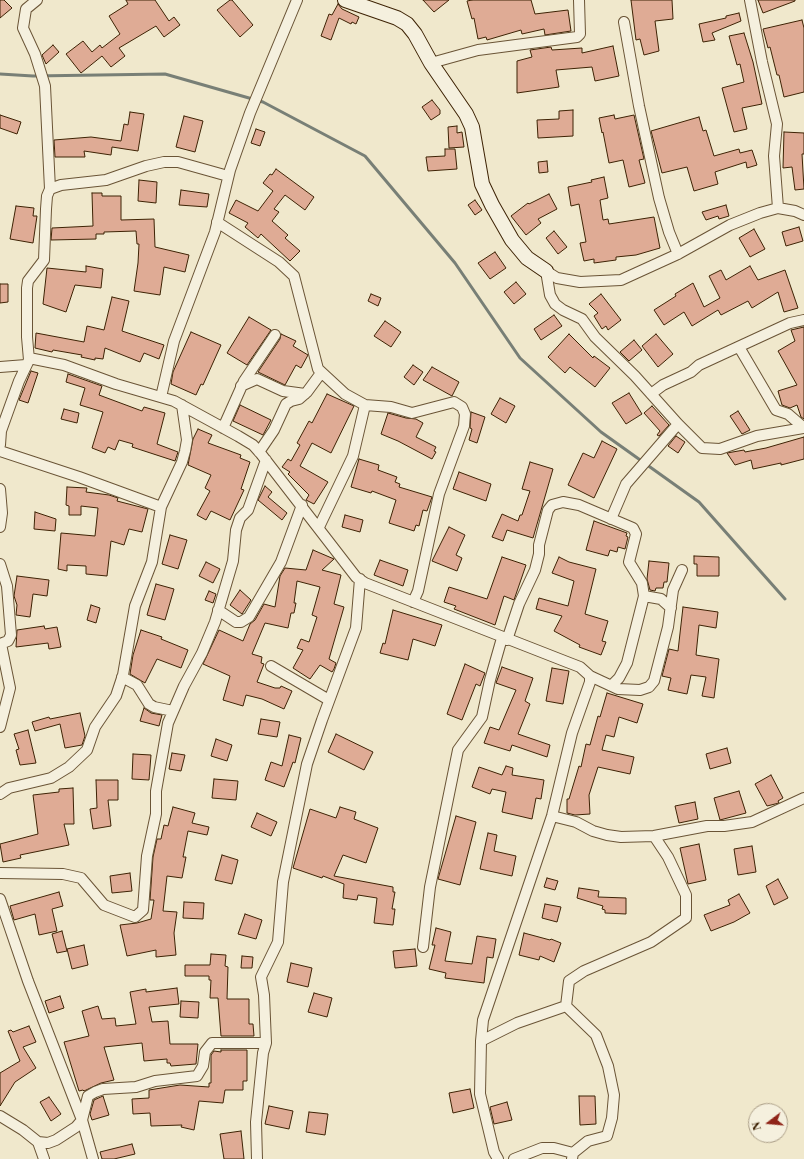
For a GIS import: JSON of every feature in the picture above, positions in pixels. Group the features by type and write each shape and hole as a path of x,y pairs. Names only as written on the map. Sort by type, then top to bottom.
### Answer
{"street":[{"path":"0,445 1,431 18,381 28,362 27,288 28,281 44,260 47,196 50,189 45,86 35,54 23,28 26,10 37,0"},
{"path":"160,397 174,342 217,222 228,176 250,113 298,0"},
{"path":"431,63 478,50 577,37 580,34 579,0"},
{"path":"750,0 762,62 777,124 774,156 778,208"},
{"path":"351,1 397,18 407,24 415,34 431,63 466,114 472,127 482,184 512,240 527,258 557,278 580,282 622,280 678,254 730,225 760,213 778,208 795,211 804,215"},
{"path":"624,22 639,106 659,198 669,232 678,254"},
{"path":"50,189 62,185 106,180 146,166 164,162 178,162 228,176"},
{"path":"217,222 279,262 294,276 314,359 321,372 346,394 365,405 391,406 412,414 454,402 462,407 465,414 464,426 439,494 418,591 413,602"},
{"path":"546,271 550,295 555,304 563,310 582,319 595,337 620,360 702,448 720,449 757,436 804,428"},
{"path":"651,394 663,385 691,372 699,365 790,323 804,320"},
{"path":"223,428 241,386 265,347 275,335"},
{"path":"739,347 776,410 788,414 804,428"},
{"path":"0,367 28,362 64,365 116,384 182,405 253,445 360,579 365,583 505,639 580,667 590,676 628,691 640,690 649,687 654,681 671,608 673,590 682,570"},
{"path":"259,452 274,430 286,404 291,400 299,399 305,394 321,372"},
{"path":"241,386 257,379 284,390 305,394"},
{"path":"0,794 9,788 51,778 69,767 87,750 95,727 116,696 122,677 133,614 152,562 161,507 182,462 185,451 187,440 182,405"},
{"path":"319,527 353,456 365,405"},
{"path":"611,519 626,484 678,424"},
{"path":"0,451 80,476 161,507"},
{"path":"0,873 63,874 82,878 104,905 135,917 143,910 147,856 156,814 156,791 168,723 202,653 218,610 233,561 238,524 240,518 248,510 266,460"},
{"path":"0,489 2,513 0,527"},
{"path":"423,947 430,887 458,750 482,718 490,680 519,604 535,570 539,554 539,545 548,510 552,505 563,502 569,503 636,530 630,562 642,583 644,596 627,663 619,678 612,685"},
{"path":"218,610 236,622 241,622 249,617 281,562 302,505"},
{"path":"0,564 8,586 11,635 8,641 1,644 10,688 0,727"},
{"path":"257,1159 256,1122 263,1053 266,1043 264,994 261,978 278,942 283,882 307,764 356,628 360,579"},
{"path":"644,596 666,601 671,608"},
{"path":"272,666 329,700"},
{"path":"498,1159 494,1152 480,1094 483,1020 552,816 572,733 590,682 590,676"},
{"path":"122,677 136,685 149,704 154,707 173,711"},
{"path":"552,816 576,822 593,831 607,835 621,837 654,836 707,826 724,826 752,822 804,798"},
{"path":"566,1006 569,981 584,971 651,942 686,918 686,895 668,857 654,836"},
{"path":"0,899 28,981 82,1120 93,1159"},
{"path":"481,1041 517,1023 566,1006"},
{"path":"514,1159 542,1148 561,1149 573,1156 588,1141 607,1136 612,1118 614,1095 608,1066 596,1034 566,1006"},
{"path":"38,1142 48,1143 56,1140 76,1126 82,1120 88,1096 94,1092 102,1089 136,1087 156,1081 197,1076 203,1066 205,1052 212,1043 266,1043"},
{"path":"0,1116 23,1130 38,1142 44,1159"}],"building":[{"path":"0,0 4,0 12,8 0,18"},
{"path":"126,0 155,0 169,21 174,17 180,25 164,37 156,26 119,48 125,56 111,67 102,56 81,73 66,54 83,41 92,52 100,45 102,48 120,34 109,16 128,4"},
{"path":"232,0 253,25 240,37 217,10"},
{"path":"423,0 449,0 434,12"},
{"path":"531,0 535,14 568,10 571,31 545,35 544,29 522,34 521,30 487,40 486,37 478,39 474,18 472,19 467,1"},
{"path":"631,0 672,0 673,19 655,21 659,51 644,55 640,39 636,40"},
{"path":"758,0 795,0 795,1 763,13"},
{"path":"338,4 342,9 359,17 356,24 352,22 351,24 339,18 331,40 321,36 329,14 332,15"},
{"path":"739,13 741,21 712,33 715,40 703,42 699,24 726,18 726,16"},
{"path":"802,20 804,28 804,92 784,97 779,75 777,75 770,47 768,48 763,29"},
{"path":"744,33 753,62 762,104 742,108 747,129 734,132 722,88 744,82 740,64 737,65 729,36"},
{"path":"53,45 59,52 46,64 42,55"},
{"path":"613,46 619,76 595,81 592,67 556,70 559,87 517,93 517,61 532,57 530,50 551,47 552,50 582,48 582,53"},
{"path":"432,100 440,110 440,114 431,120 422,107"},
{"path":"573,110 573,136 538,138 537,120 559,119 559,111"},
{"path":"130,112 144,114 138,151 112,147 111,155 84,151 85,157 55,157 54,140 91,137 121,141 124,124 128,125"},
{"path":"0,115 21,122 17,134 0,128"},
{"path":"614,115 615,119 634,115 644,159 639,160 645,183 629,187 623,160 609,163 599,118"},
{"path":"184,116 203,121 195,152 176,147"},
{"path":"699,117 703,131 706,130 714,156 739,149 740,153 752,150 757,165 747,168 746,162 715,172 718,184 694,191 687,167 662,173 651,131"},
{"path":"457,126 457,133 462,132 464,147 449,148 448,127"},
{"path":"256,129 265,132 260,146 251,143"},
{"path":"784,132 804,133 804,154 802,154 804,189 795,190 792,167 783,168"},
{"path":"445,149 455,149 457,169 428,171 426,157 445,156"},
{"path":"547,161 548,172 539,173 538,162"},
{"path":"276,169 314,197 305,210 285,195 274,209 279,212 272,221 288,235 285,238 300,251 290,261 261,234 258,238 245,227 248,223 229,213 236,200 258,211 273,191 263,183"},
{"path":"604,177 608,198 600,200 603,220 608,219 609,224 654,217 660,248 636,255 616,257 616,260 594,263 594,259 584,261 580,243 586,242 579,204 571,206 568,187 592,182 591,180"},
{"path":"139,180 157,182 156,203 138,201"},
{"path":"181,190 209,194 207,207 179,205"},
{"path":"92,193 102,193 102,196 121,196 121,220 154,219 155,247 189,255 185,272 164,267 160,295 134,291 139,244 137,244 136,231 104,232 104,234 96,234 96,239 51,240 52,228 93,226"},
{"path":"549,194 557,209 538,219 541,223 526,235 511,216 528,203 529,204"},
{"path":"475,200 482,210 475,215 468,205"},
{"path":"726,205 729,216 719,219 718,216 706,220 702,212"},
{"path":"16,206 34,208 33,216 37,216 33,243 10,239"},
{"path":"799,227 803,241 786,246 782,232"},
{"path":"754,229 765,249 750,257 739,238"},
{"path":"554,231 567,247 558,254 546,238"},
{"path":"495,252 506,268 490,279 478,263"},
{"path":"86,266 103,269 101,288 75,285 66,312 43,304 47,268 86,272"},
{"path":"750,266 758,280 785,270 798,308 784,312 778,292 752,308 748,301 721,315 718,310 692,326 684,312 664,325 654,310 676,296 675,294 693,283 704,307 720,298 709,276 721,270 726,280"},
{"path":"516,282 526,294 514,304 504,292"},
{"path":"0,284 8,284 8,302 0,303"},
{"path":"371,294 381,298 378,306 368,301"},
{"path":"601,294 621,320 608,330 606,326 602,329 594,316 598,313 589,304"},
{"path":"112,297 129,301 122,331 164,345 159,359 144,353 140,362 105,348 103,359 95,358 95,360 81,357 82,355 53,350 52,352 35,348 36,333 84,342 87,326 104,330"},
{"path":"554,315 562,326 541,340 534,329"},
{"path":"249,317 271,330 247,365 227,353"},
{"path":"385,321 401,332 391,347 374,336"},
{"path":"804,327 804,419 801,417 797,405 790,408 782,405 778,391 797,385 778,351 795,341 791,330"},
{"path":"191,332 221,345 203,385 201,384 196,395 171,384 173,372"},
{"path":"281,334 296,341 293,346 308,355 301,368 296,365 285,385 258,372 280,339"},
{"path":"569,334 593,358 594,356 610,368 595,387 570,367 565,373 548,357"},
{"path":"656,334 673,354 658,367 642,346"},
{"path":"634,340 642,350 629,361 620,352"},
{"path":"413,365 423,372 414,385 404,377"},
{"path":"432,367 459,382 452,396 423,380"},
{"path":"31,371 38,373 28,403 19,400"},
{"path":"68,374 102,386 99,395 142,411 144,407 165,413 157,444 178,452 175,461 132,447 133,444 119,440 115,450 108,447 105,453 92,448 103,412 80,405 85,388 66,382"},
{"path":"629,393 642,414 626,424 612,403"},
{"path":"327,394 354,406 331,453 312,443 300,466 328,482 314,504 306,500 309,495 288,474 290,472 282,467 288,459 291,461 300,445 297,443 309,421 312,423"},
{"path":"500,398 515,406 506,423 491,414"},
{"path":"240,405 271,420 263,435 233,421"},
{"path":"652,406 669,425 659,436 657,435 660,431 644,413"},
{"path":"64,409 79,413 77,423 61,419"},
{"path":"738,411 750,430 742,434 730,416"},
{"path":"471,412 485,417 477,443 469,440 472,429 470,428"},
{"path":"388,413 416,419 423,423 416,437 436,447 434,451 436,452 432,459 381,434"},
{"path":"198,429 212,435 208,443 241,455 240,458 250,462 241,489 244,490 230,520 211,511 206,520 197,515 210,491 205,488 211,475 188,465 193,439"},
{"path":"676,436 685,442 678,453 668,446"},
{"path":"804,437 804,459 781,465 781,463 753,469 751,460 735,465 727,453 744,450 745,452 766,448"},
{"path":"602,441 617,449 594,498 568,485 583,453 594,458"},
{"path":"359,459 379,465 378,470 397,477 395,482 400,484 399,487 432,497 427,511 423,510 419,526 416,525 414,531 389,523 396,500 372,491 371,493 351,487"},
{"path":"530,462 553,469 533,538 507,530 503,541 492,537 502,514 518,521 520,515 522,515 530,491 522,489"},
{"path":"459,472 491,484 486,501 453,489"},
{"path":"265,486 272,492 268,497 287,513 282,520 258,500"},
{"path":"67,487 87,488 86,492 109,495 118,498 117,501 148,509 142,532 129,529 124,545 111,541 107,576 86,574 86,566 67,565 67,571 58,569 61,533 95,536 98,508 81,506 81,515 69,515 69,506 66,505"},
{"path":"35,512 56,519 55,531 34,529"},
{"path":"345,515 363,520 360,532 342,527"},
{"path":"594,521 627,533 626,536 628,537 625,549 618,547 617,552 610,550 608,556 586,550"},
{"path":"449,527 465,535 456,555 462,558 457,571 432,561"},
{"path":"170,535 187,540 178,569 162,564"},
{"path":"313,550 334,559 322,570 341,575 334,604 344,607 329,659 336,663 334,669 332,672 320,665 310,679 293,668 303,650 297,648 301,639 309,642 317,617 312,615 320,587 297,581 294,603 296,603 294,613 291,613 288,628 265,623 252,654 262,657 261,663 264,664 257,682 275,688 280,688 281,686 292,691 284,709 262,699 246,695 243,706 223,700 230,676 203,664 219,630 243,641 250,624 255,620 264,604 275,607 280,576 285,568 306,570"},
{"path":"694,556 719,557 719,576 697,576 697,564 694,564"},
{"path":"502,557 526,565 514,600 504,596 495,625 454,609 456,606 444,602 449,587 487,599"},
{"path":"559,557 569,562 596,569 585,614 608,621 602,641 606,642 601,655 579,647 580,645 554,631 562,616 536,609 539,598 568,606 574,581 552,573"},
{"path":"380,560 408,570 403,586 374,575"},
{"path":"649,561 669,563 667,582 664,582 663,588 656,588 655,591 650,590 647,579"},
{"path":"206,562 220,569 213,583 199,576"},
{"path":"17,576 49,580 47,596 33,594 30,617 16,615 17,605 14,596"},
{"path":"156,584 174,589 165,620 147,615"},
{"path":"240,590 251,600 242,614 230,605"},
{"path":"209,591 216,594 213,603 205,600"},
{"path":"91,605 100,608 96,623 87,620"},
{"path":"683,607 718,612 716,628 699,625 696,655 719,659 714,698 702,696 706,677 691,675 687,694 668,690 671,678 662,676 669,649 678,651"},
{"path":"393,610 442,625 435,646 413,639 408,660 380,653 383,643 385,644"},
{"path":"44,626 45,629 57,627 61,647 49,649 48,643 16,647 17,630"},
{"path":"141,630 162,637 161,639 188,650 181,668 157,659 145,683 130,674 133,655"},
{"path":"465,664 485,673 480,686 476,684 462,720 447,714"},
{"path":"502,667 533,678 525,701 530,704 518,734 550,745 547,757 512,745 510,751 484,743 490,727 499,730 516,690 496,683"},
{"path":"552,668 569,671 563,704 546,701"},
{"path":"607,693 643,704 637,723 619,717 614,737 606,735 602,750 634,757 630,774 598,767 589,795 590,814 575,815 567,813 567,799 569,799 579,766 581,767 586,744 590,745 598,716 600,717"},
{"path":"144,708 151,713 162,715 159,726 140,721"},
{"path":"80,713 85,736 82,745 65,748 60,724 35,731 32,722 49,717 50,719"},
{"path":"261,719 280,722 277,737 258,734"},
{"path":"28,730 36,763 20,765 16,750 19,749 14,734"},
{"path":"336,734 373,752 364,770 328,752"},
{"path":"289,735 301,738 295,763 293,762 284,787 265,780 271,762 282,766"},
{"path":"216,739 232,745 227,761 211,756"},
{"path":"727,748 731,763 710,769 706,754"},
{"path":"172,753 185,755 181,771 169,769"},
{"path":"133,754 151,755 149,780 132,779"},
{"path":"506,766 513,768 512,775 544,780 541,799 536,798 532,819 502,812 506,792 492,789 490,794 472,787 479,767 502,775"},
{"path":"771,775 783,798 778,801 779,803 767,806 755,784"},
{"path":"214,779 238,781 236,800 212,798"},
{"path":"96,780 118,780 118,800 108,800 111,826 93,829 90,809 97,808"},
{"path":"73,788 74,824 64,824 69,845 20,855 21,858 3,862 0,844 38,834 33,795 59,792 59,789"},
{"path":"739,791 746,813 720,820 714,798"},
{"path":"695,802 698,819 679,823 675,806"},
{"path":"173,807 195,813 192,823 209,827 207,835 188,831 183,857 186,857 182,878 167,876 163,911 177,912 174,933 176,955 156,957 156,950 127,956 120,925 137,923 151,919 154,900 150,900 153,857 157,839 161,839 164,825 168,826"},
{"path":"340,807 356,812 354,819 378,828 366,863 343,855 334,876 393,887 393,892 395,892 392,909 395,909 393,925 374,923 377,898 358,895 357,900 343,898 344,884 323,876 322,878 293,868 310,809 336,818"},
{"path":"257,813 277,822 271,836 251,827"},
{"path":"456,816 476,822 460,885 438,879"},
{"path":"488,833 497,835 494,851 516,856 512,876 480,869"},
{"path":"699,844 706,880 688,884 680,848"},
{"path":"752,846 756,872 738,875 734,849"},
{"path":"222,855 238,860 232,884 215,880"},
{"path":"130,873 132,891 112,893 110,876"},
{"path":"547,878 558,881 555,890 544,887"},
{"path":"778,879 788,898 774,905 766,886"},
{"path":"579,888 599,891 598,897 626,898 626,914 605,913 605,910 602,909 603,906 577,898"},
{"path":"59,892 63,906 52,909 57,931 39,935 35,914 14,920 10,906"},
{"path":"739,894 750,913 734,922 711,931 704,915 730,905 728,900"},
{"path":"184,902 204,903 203,919 183,918"},
{"path":"545,904 561,907 557,922 542,918"},
{"path":"245,914 262,920 256,939 238,934"},
{"path":"436,928 451,932 445,961 472,964 477,936 496,939 493,958 487,957 484,983 445,978 446,973 429,969 435,945 432,945"},
{"path":"62,931 67,951 57,953 52,934"},
{"path":"524,933 551,939 561,943 554,962 540,956 539,960 519,955"},
{"path":"84,945 88,965 72,969 67,949"},
{"path":"415,949 417,966 395,968 393,951"},
{"path":"211,954 226,955 225,966 228,967 227,999 249,999 249,1024 253,1024 254,1036 221,1036 218,998 210,998 211,980 209,980 209,976 185,976 185,965 210,965"},
{"path":"242,956 253,957 252,968 241,968"},
{"path":"291,963 312,968 308,987 287,982"},
{"path":"177,988 179,1004 149,1007 152,1022 168,1021 170,1044 198,1044 196,1064 171,1066 170,1063 167,1063 167,1059 144,1061 142,1043 104,1047 114,1080 101,1083 84,1091 79,1091 64,1042 89,1036 82,1011 98,1006 102,1019 115,1018 116,1026 136,1024 130,992 146,989 146,992"},
{"path":"314,993 332,998 327,1017 308,1012"},
{"path":"60,996 64,1008 49,1013 45,1001"},
{"path":"181,1001 199,1002 198,1018 180,1017"},
{"path":"29,1026 36,1042 23,1047 36,1068 15,1082 0,1106 0,1073 20,1061 8,1031 11,1030 13,1032"},
{"path":"221,1050 247,1050 247,1081 243,1081 243,1090 225,1090 223,1103 199,1101 194,1130 181,1127 182,1125 151,1126 150,1113 133,1114 132,1099 149,1098 149,1090 180,1085 209,1087 209,1083 211,1083 211,1055 214,1051 221,1052"},
{"path":"470,1089 474,1108 453,1113 449,1093"},
{"path":"103,1096 109,1115 92,1120 90,1114 94,1100"},
{"path":"579,1096 595,1096 596,1124 580,1125"},
{"path":"49,1097 61,1114 51,1121 40,1102"},
{"path":"507,1102 512,1120 494,1124 490,1107"},
{"path":"269,1106 293,1111 289,1129 265,1124"},
{"path":"309,1112 328,1114 325,1135 306,1132"},
{"path":"241,1131 244,1159 224,1159 220,1134"},
{"path":"132,1144 135,1154 114,1159 102,1159 100,1152"}],"waterway":[{"path":"0,74 33,76 165,74 263,102 365,156 455,263 520,358 601,432 699,502 785,599"}]}
